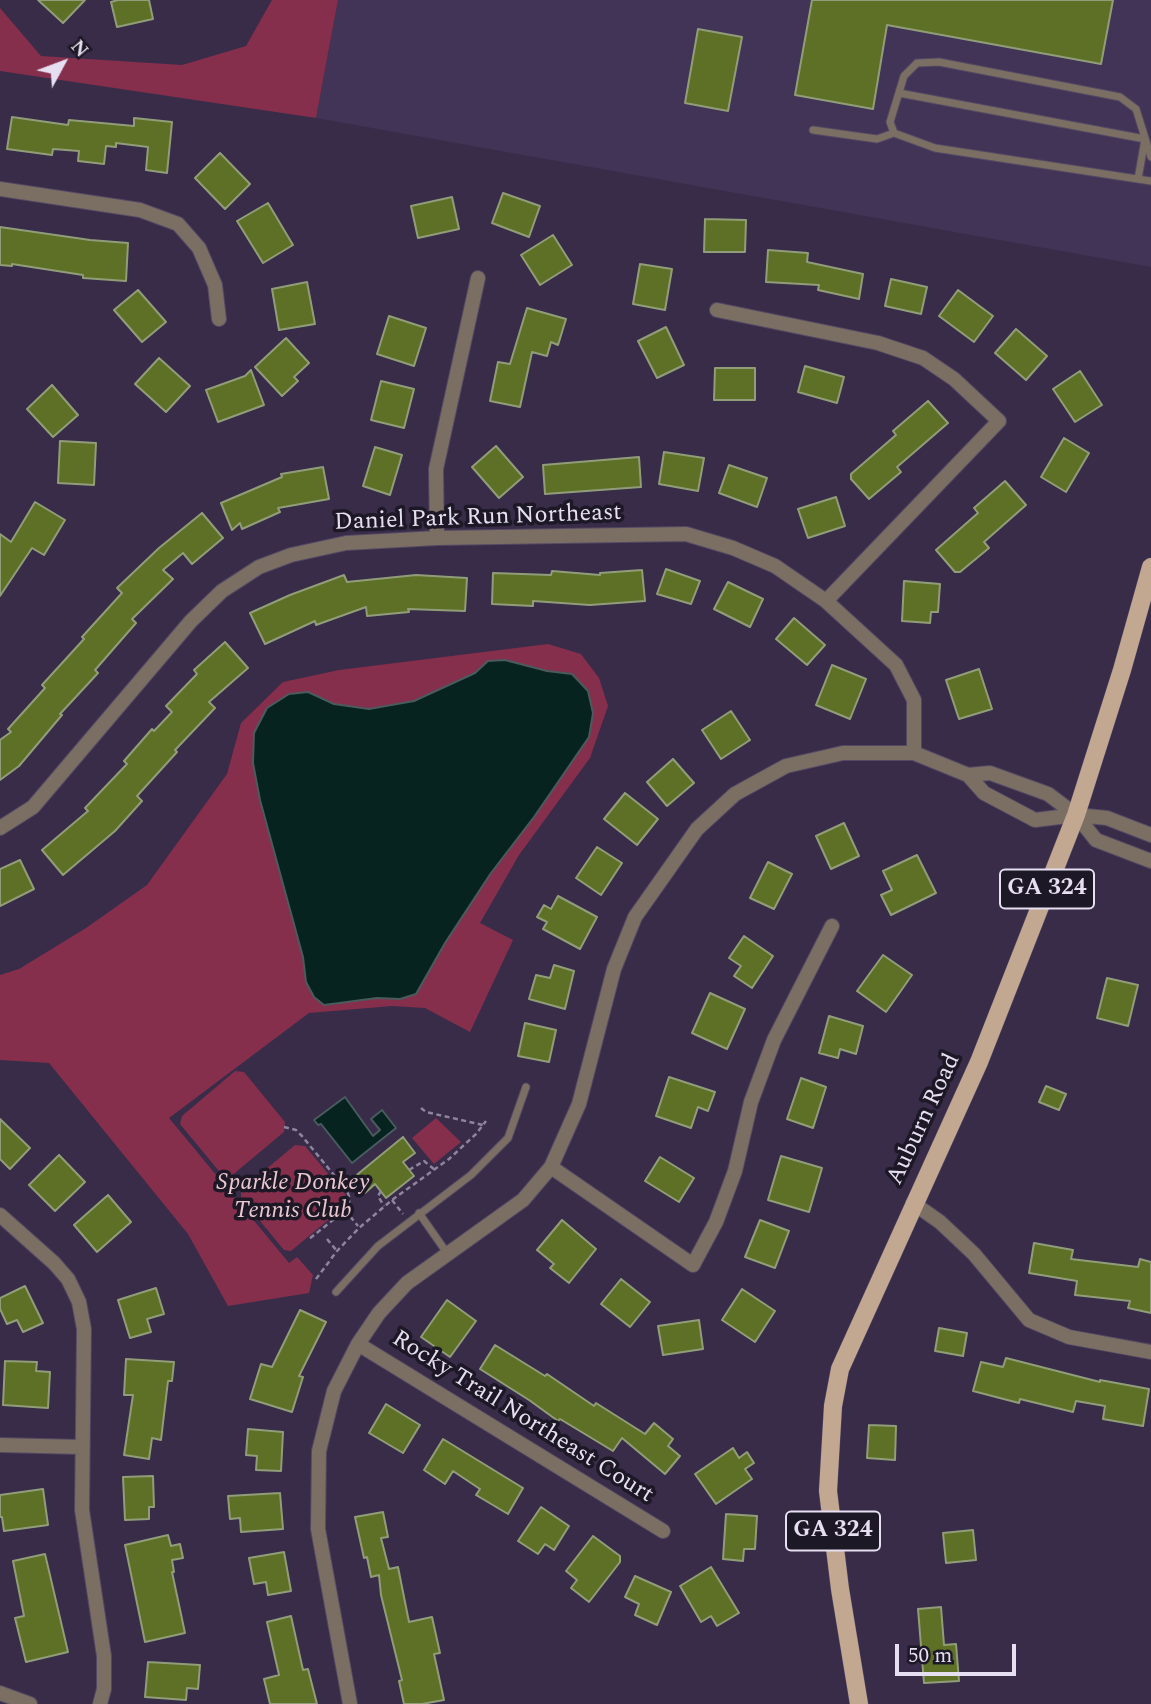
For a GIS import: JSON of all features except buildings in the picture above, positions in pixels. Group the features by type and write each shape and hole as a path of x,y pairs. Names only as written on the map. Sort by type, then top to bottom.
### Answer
{"main road":[{"name":"Auburn Road","path":"859,1704 840,1589 828,1491 833,1406 840,1369 979,1062 1076,815 1151,567"}],"street":[{"path":"0,189 140,210 178,224 199,248 215,285 219,319"},
{"path":"437,538 436,469 478,278"},
{"path":"717,310 878,343 923,358 954,379 999,421 826,601"},
{"name":"Daniel Park Run Northeast","path":"0,828 33,807 182,632 222,591 259,567 291,555 346,544 437,538 686,534 733,548 775,566 826,601 896,664 914,700 914,753"},
{"path":"350,1704 318,1529 319,1451 334,1391 358,1344 379,1313 407,1283 523,1200 551,1167 579,1104 614,969 635,917 697,829 735,794 786,766 842,753 914,753 968,775 984,793 1035,820 1076,815 1107,818 1151,835"},
{"path":"968,775 990,773 1048,794 1076,815 1096,840 1151,861"},
{"path":"551,1167 692,1265 716,1222 735,1171 751,1102 774,1041 832,926"},
{"path":"913,1203 940,1222 974,1254 1029,1320 1069,1337 1151,1352"},
{"path":"0,1215 54,1263 68,1279 79,1302 84,1329 82,1510 104,1656 104,1689 100,1704"},
{"name":"Rocky Trail Northeast Court","path":"358,1344 663,1531"},
{"path":"0,1445 81,1447"},
{"path":"0,1693 30,1704"}],"lane":[{"path":"894,133 890,122 904,76 917,63 939,62 1120,97 1136,109 1151,157"},
{"path":"899,93 1145,139"},
{"path":"813,130 877,139 894,133 935,148 1146,181 1145,139"},
{"path":"336,1292 378,1246 471,1175 508,1138 526,1087"},
{"path":"419,1213 447,1253"}],"path":[{"path":"316,1279 359,1228 384,1206 435,1170 467,1143 485,1123 426,1112 421,1108"},
{"path":"284,1127 296,1130 302,1136 347,1191 350,1199 345,1210 309,1239"},
{"path":"409,1170 421,1161 429,1161 435,1170"},
{"path":"381,1191 378,1196 384,1206"},
{"path":"393,1200 409,1221"},
{"path":"345,1210 359,1228"},
{"path":"327,1239 337,1251"}],"shaded area":[{"path":"338,0 1151,0 1151,267 316,118"},
{"path":"505,660 547,671 572,674 588,691 593,713 589,737 534,817 491,873 445,943 416,994 400,999 377,998 324,1005 314,997 306,982 303,957 260,800 253,763 254,733 267,708 289,694 308,692 334,704 369,709 414,701 475,673 488,661"},
{"path":"345,1097 373,1136 380,1130 371,1119 382,1110 396,1128 352,1163 321,1124 318,1125 314,1120"}],"green space":[{"path":"272,0 338,0 316,118 0,71 0,8 41,56 182,65 246,46"},
{"path":"548,644 581,654 599,678 608,706 590,758 519,855 480,923 513,940 470,1032 425,1008 392,1006 309,1013 169,1118 289,1263 297,1257 313,1275 309,1293 228,1306 188,1234 49,1063 0,1060 0,975 19,969 86,928 147,885 227,774 241,723 283,682 339,670"},
{"name":"Sparkle Donkey Tennis Club","path":"235,1071 244,1072 285,1122 284,1132 230,1177 223,1176 180,1124 182,1116"},
{"path":"436,1118 461,1142 434,1164 412,1138"},
{"name":"Sparkle Donkey Tennis Club","path":"295,1145 305,1146 346,1195 345,1206 291,1251 284,1250 241,1198 241,1190"}]}
